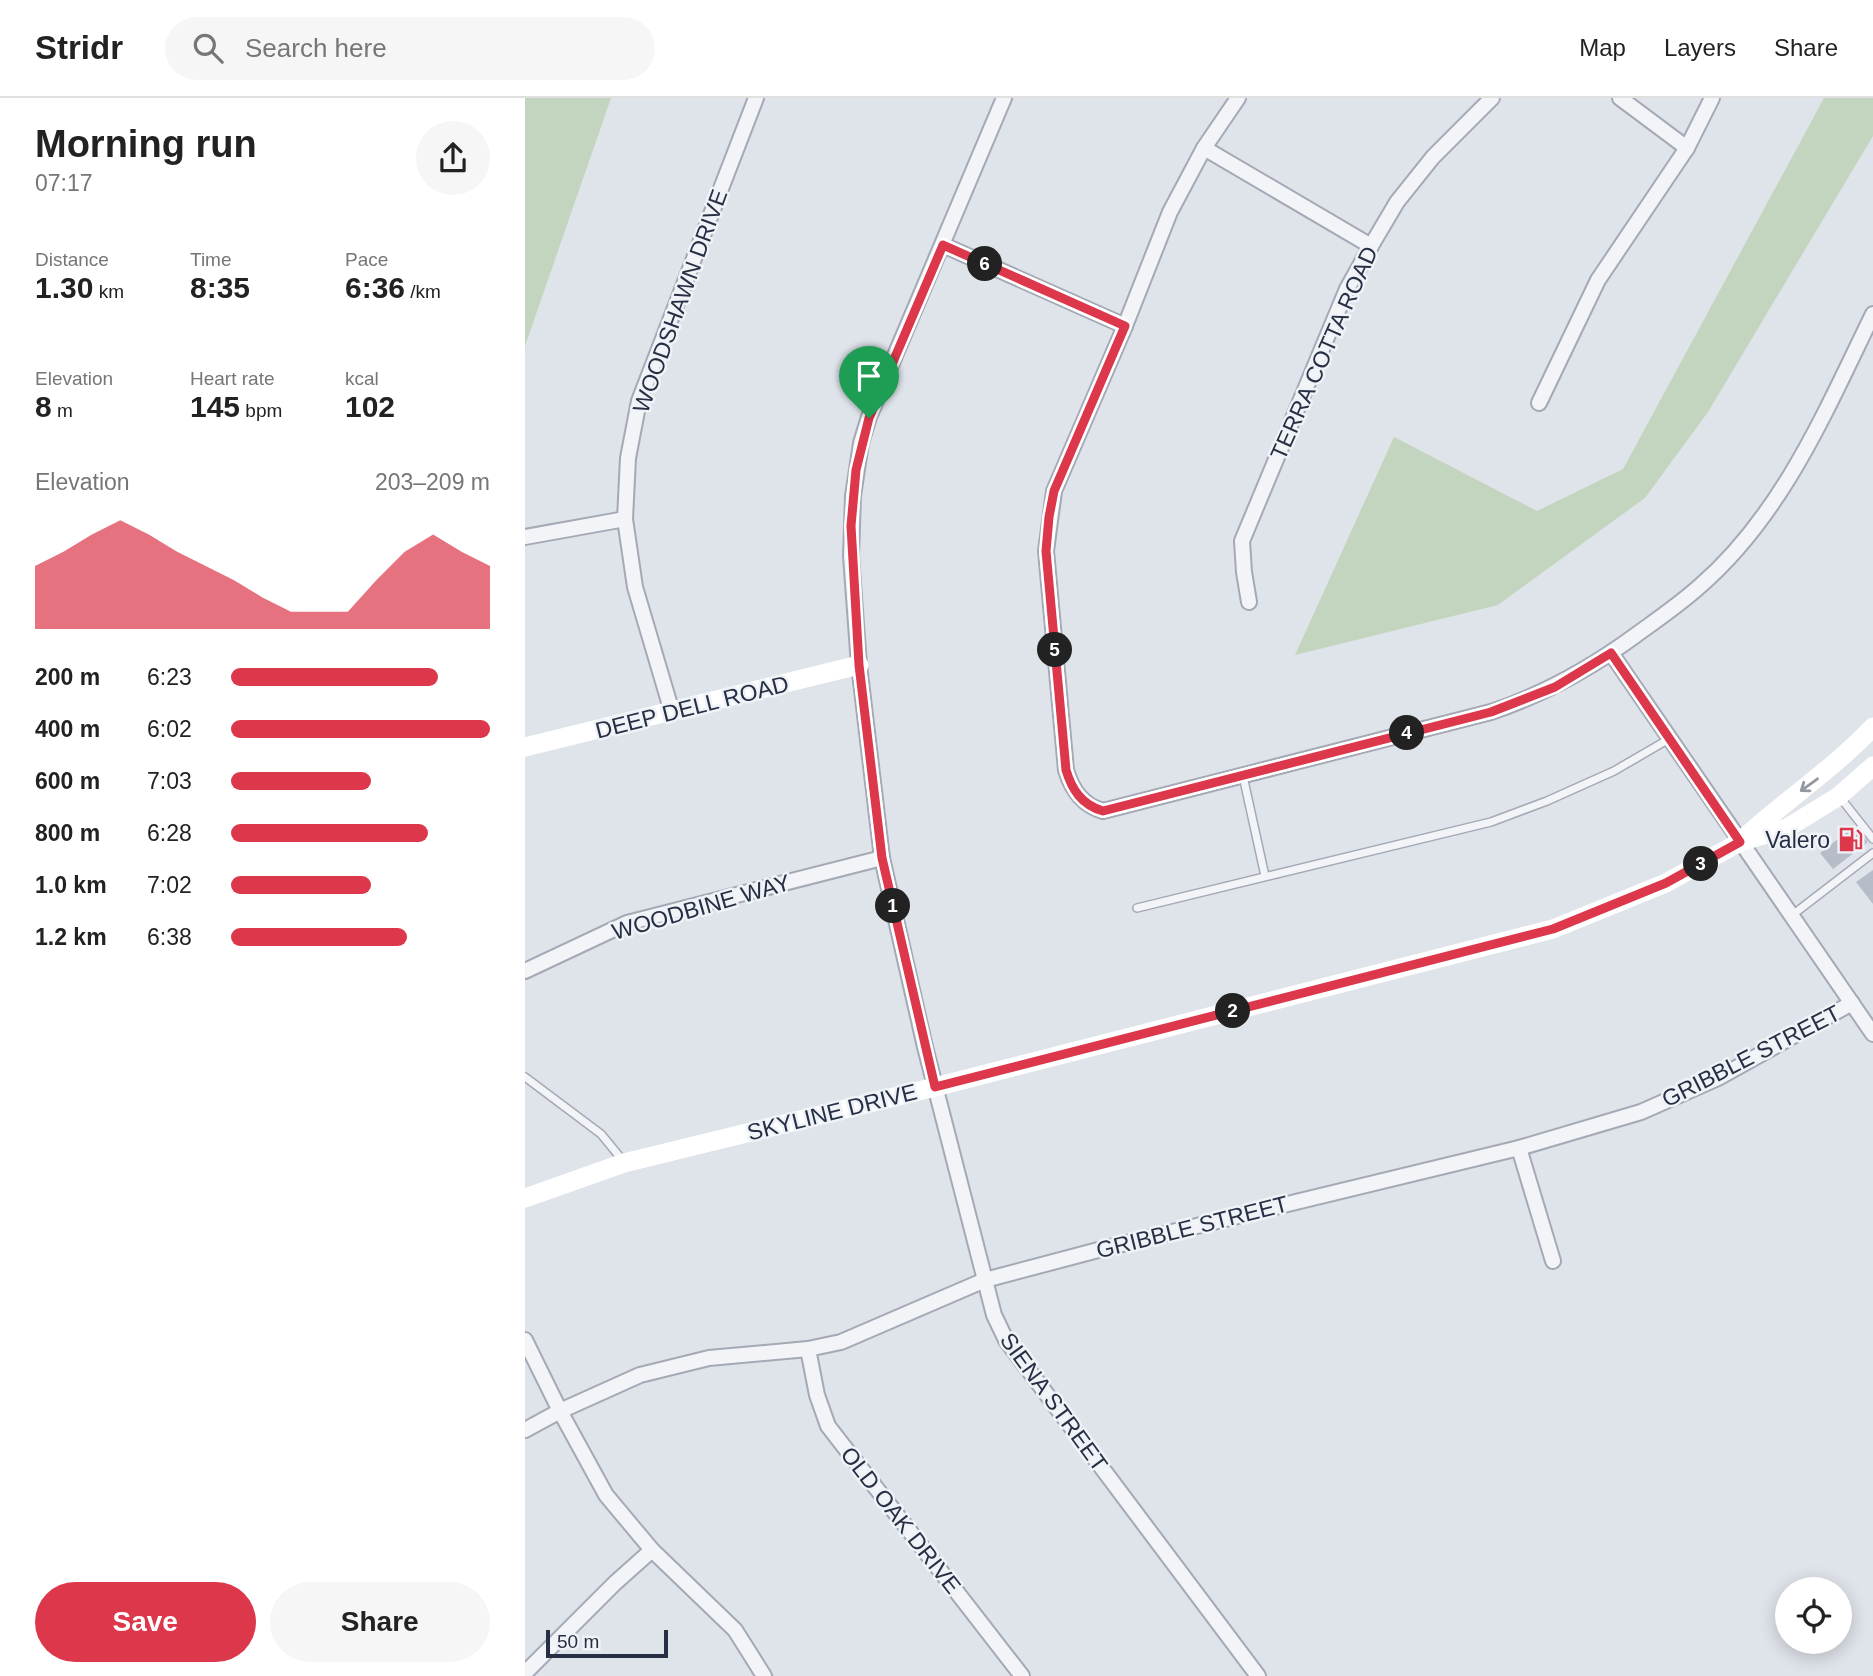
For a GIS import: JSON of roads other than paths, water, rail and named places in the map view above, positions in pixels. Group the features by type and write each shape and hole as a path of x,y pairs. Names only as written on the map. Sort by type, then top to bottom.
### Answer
{"main road":[{"name":"DEEP DELL ROAD","path":"525,747 859,665"},
{"name":"SKYLINE DRIVE","path":"1740,842 1775,809 1829,770 1873,727"},
{"name":"SKYLINE DRIVE","path":"525,1198 624,1163 935,1087 1553,929 1666,883 1740,842 1787,828 1839,796 1873,766"}],"street":[{"name":"WOODSHAWN DRIVE","path":"673,712 635,587 625,519 628,458 639,401 755,98"},
{"name":"SIENA STREET","path":"1004,98 869,418 856,470 851,516 851,556 859,665 882,858 935,1087 993,1315 1006,1340 1257,1676"},
{"path":"1238,98 1204,148 1170,212 1125,326 1054,491 1046,551 1066,770 1072,789 1090,807 1103,811 1510,706 1555,687 1611,653 1700,587 1755,527 1795,470 1873,314"},
{"name":"TERRA COTTA ROAD","path":"1249,603 1243,541 1347,289 1397,202 1433,157 1492,98"},
{"path":"1620,98 1687,148"},
{"path":"1539,403 1598,280 1687,148 1712,98"},
{"path":"1204,148 1371,246"},
{"path":"943,245 1125,326"},
{"path":"525,537 625,519"},
{"path":"1611,653 1873,1034"},
{"name":"WOODBINE WAY","path":"525,971 627,923 882,858"},
{"name":"GRIBBLE STREET","path":"525,1430 640,1375 709,1358 808,1349 841,1342 985,1280 1519,1148 1641,1112 1720,1077 1852,1003"},
{"path":"1519,1148 1553,1261"},
{"path":"525,1340 606,1495 652,1550 735,1630 764,1676"},
{"name":"OLD OAK DRIVE","path":"808,1349 817,1395 828,1426 1022,1676"},
{"path":"525,1673 652,1550"}],"lane":[{"path":"1137,908 1491,822 1614,771 1669,739"},
{"path":"1243,776 1265,876"},
{"path":"1839,796 1873,839"},
{"path":"1790,916 1873,853"},
{"path":"525,1077 601,1134 624,1163"}],"place":[{"name":"Valero","path":"1850,840"}]}
